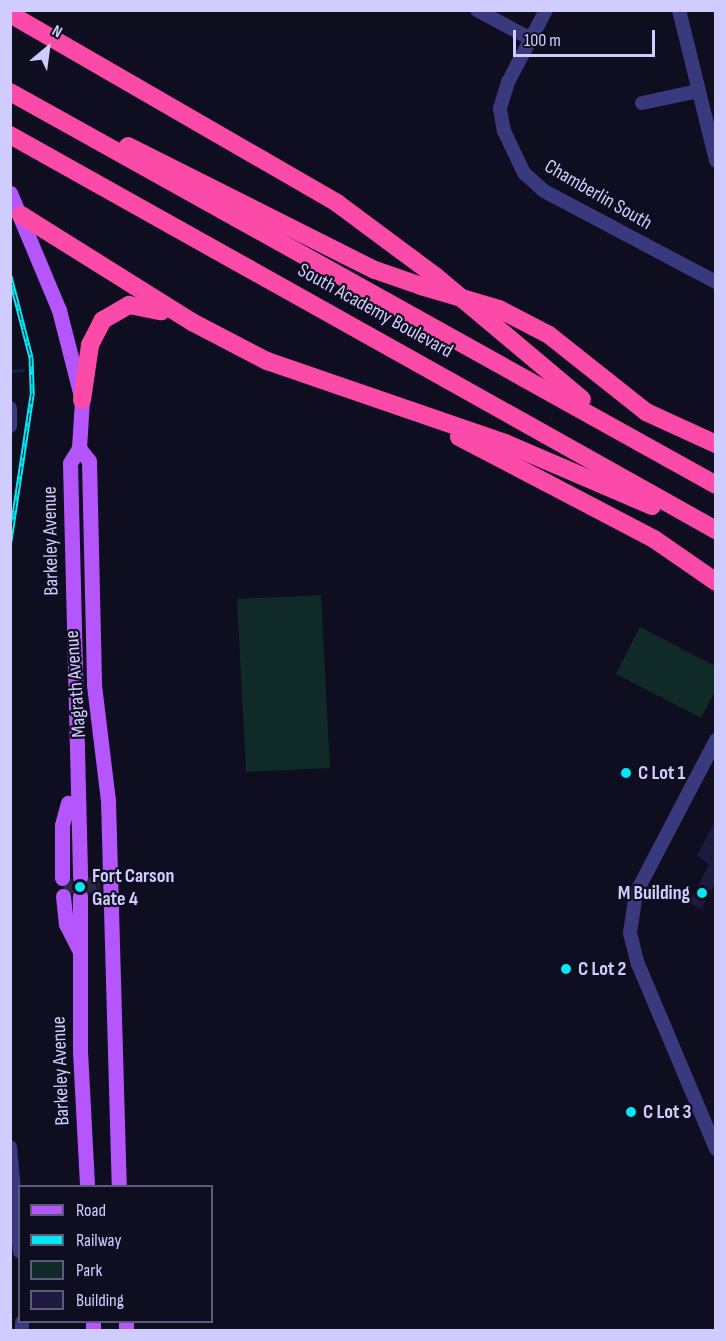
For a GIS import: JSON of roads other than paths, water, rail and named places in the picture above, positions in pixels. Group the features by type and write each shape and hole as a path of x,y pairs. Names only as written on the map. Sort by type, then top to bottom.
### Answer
{"highway":[{"path":"10,14 338,203 434,275 559,382 662,454"},
{"name":"South Academy Boulevard","path":"10,92 716,485"},
{"path":"49,113 175,166 375,270 500,309 549,335 646,412 716,444"},
{"name":"South Academy Boulevard","path":"10,135 716,530"},
{"path":"21,215 192,322 267,361 515,447 716,535"},
{"path":"82,399 95,332 115,309 144,304 192,322"},
{"path":"401,409 654,539 716,582"}],"main road":[{"name":"Magrath Avenue","path":"10,194 21,215 59,310 82,399 79,448 88,461 94,685 108,801 119,1185"},
{"name":"Barkeley Avenue","path":"77,779 62,825 75,877 77,779 70,463 79,448"},
{"name":"Barkeley Avenue","path":"80,953 66,924 76,896 88,930 80,953 87,1185"}],"street":[{"path":"477,10 531,39"},
{"name":"Chamberlin South","path":"546,10 508,82 500,109 504,131 524,173 544,191 714,278"},
{"path":"679,10 716,161"},
{"path":"642,103 698,91"},
{"path":"10,408 10,426"},
{"path":"716,740 636,893 630,933 638,964 716,1149"},
{"path":"10,1147 18,1231"}],"waterway":[{"path":"10,371 23,370"}],"tunnel":[{"path":"88,877 89,895"},
{"path":"71,878 71,896"}],"railway":[{"path":"10,276 31,357 32,395 10,541"}],"place":[{"name":"C Lot 1","path":"626,773"},
{"name":"Fort Carson Gate 4","path":"80,887"},
{"name":"M Building","path":"702,893"},
{"name":"C Lot 2","path":"566,969"},
{"name":"C Lot 3","path":"631,1112"}]}
